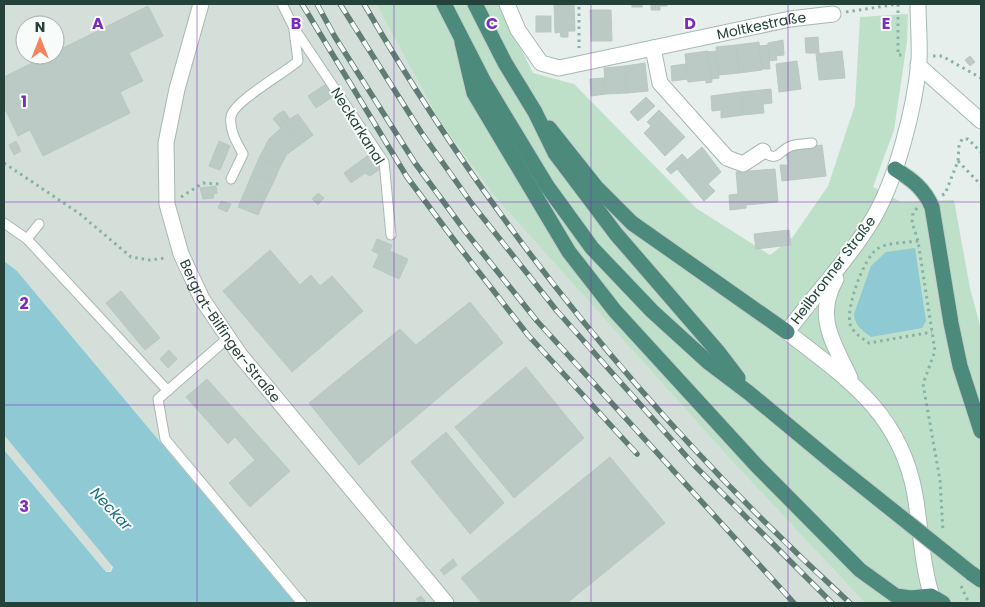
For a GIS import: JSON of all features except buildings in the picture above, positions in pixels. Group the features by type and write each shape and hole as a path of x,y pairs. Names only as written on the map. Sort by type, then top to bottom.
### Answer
{"highway":[{"path":"444,4 484,82 547,186 592,248 652,311 708,362 749,393 970,578"},
{"path":"475,4 505,62 535,112 555,153 616,234 719,354 749,393"},
{"path":"462,42 474,93 569,252 615,311 744,452 860,570 896,596 936,601"},
{"path":"535,112 596,187 632,223 787,332"},
{"path":"895,169 913,179 929,200 935,218 950,323 960,366 981,431"}],"street":[{"name":"Bergrat-Bilfinger-Straße","path":"201,4 177,89 166,143 167,204 181,254 202,299 228,338 337,474 446,603"},
{"name":"Moltkestraße","path":"507,4 518,30 541,63 559,68 790,19 833,14"},
{"name":"Heilbronner Straße","path":"787,332 874,217 895,169 912,107 918,65 918,4"},
{"path":"653,48 660,83 727,158 743,164 763,152"},
{"path":"918,65 981,121"},
{"path":"852,382 825,322 827,295 859,239"},
{"path":"787,332 852,382 890,427 904,455 914,491 936,601"}],"lane":[{"name":"Neckarkanal","path":"282,4 294,28 384,162 391,235"},
{"name":"Neckarkanal","path":"231,179 242,154 231,128 230,116 234,108 257,90 285,73 298,61 294,28"},
{"path":"763,152 770,157 775,157 791,146 812,144"},
{"path":"4,223 27,239 168,391"},
{"path":"27,239 39,224"},
{"path":"228,338 158,400 165,439 302,603"}],"path":[{"path":"833,14 898,4"},
{"path":"579,7 580,63"},
{"path":"942,56 981,78"},
{"path":"943,535 940,480 924,384 935,351 918,241 912,222 913,213 919,205 945,194 958,161 959,146 962,139 968,139 981,152"},
{"path":"958,161 981,185"},
{"path":"4,163 80,214 131,257 150,260 181,254"},
{"path":"167,204 203,182 222,184 231,179"},
{"path":"918,241 885,246 874,252 850,302 850,320 855,332 869,344 932,332"},
{"path":"969,603 970,578"}],"shaded area":[{"path":"4,4 376,4 439,120 495,197 731,460 865,603 295,603 17,271 4,261"},
{"path":"4,435 112,564 111,571 106,572 4,450"}],"green space":[{"path":"376,4 499,4 533,73 574,84 696,208 770,255 792,238 828,186 855,105 860,17 908,14 907,42 894,130 873,187 901,202 954,200 970,288 981,329 981,603 865,603 731,460 495,197 439,120"}],"water":[{"path":"915,248 926,321 922,328 871,337 857,325 854,314 871,266 886,252"},
{"name":"Neckar","path":"4,261 17,271 295,603 4,603 4,450 106,572 111,572 113,567 4,435"}],"railway":[{"path":"302,4 407,177 528,335 637,454"},
{"path":"317,4 335,37 415,163 465,231 537,321 794,603"},
{"path":"340,4 421,132 472,204 557,311 695,466 832,603"},
{"path":"364,4 414,87 467,167 524,246 584,322 646,396 712,467 850,603"}]}
